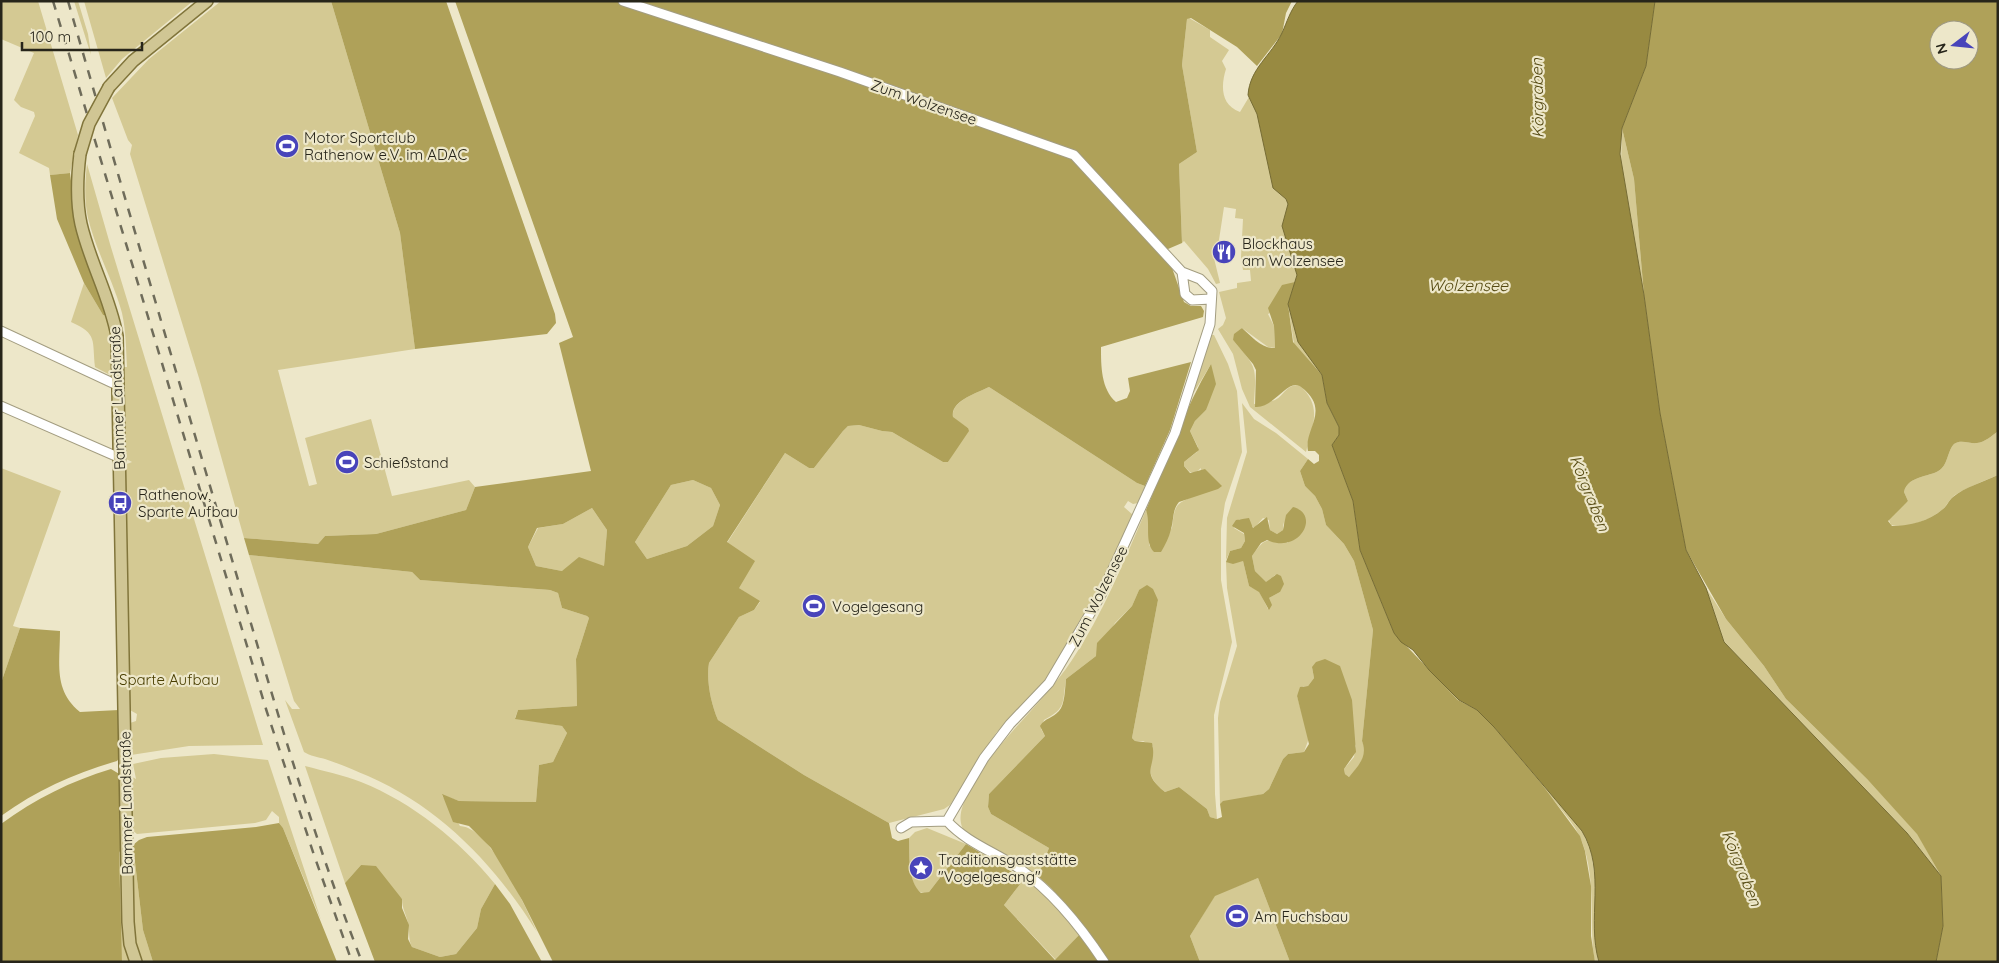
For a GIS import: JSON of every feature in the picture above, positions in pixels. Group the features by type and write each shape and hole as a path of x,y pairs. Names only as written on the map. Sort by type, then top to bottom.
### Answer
{"main road":[{"name":"Bammer Landstraße","path":"136,962 130,944 128,922 117,336 114,317 82,225 77,193 80,154 89,124 110,87 133,61 207,1"}],"street":[{"name":"Zum Wolzensee","path":"624,1 840,72 1074,155 1182,272 1200,278 1212,291 1210,324 1175,433 1101,595 1049,683 1010,724 984,758 947,820"},
{"path":"1182,272 1185,294 1192,300 1211,299"},
{"path":"1,331 119,386"},
{"path":"1,406 120,458"},
{"path":"901,828 911,822 947,820 960,834 1018,868 1050,894 1104,962"}],"green space":[{"path":"1,1 38,1 78,135 70,173 50,175 49,168 19,153 35,116 34,112 21,107 14,100 34,53 1,39"},
{"path":"74,1 78,1 88,34 91,55"},
{"path":"84,1 193,1 122,59 106,78"},
{"path":"221,1 331,1 400,233 415,349 278,370 309,486 317,484 305,438 371,419 392,496 469,480 475,487 466,510 376,534 325,536 318,544 244,538 199,378 130,154 132,145 128,140 112,98 149,59"},
{"path":"1189,18 1210,30 1210,37 1229,50 1222,61 1226,69 1223,88 1225,100 1229,105 1240,112 1249,97 1261,103 1291,201 1310,355 1322,375 1294,344 1288,304 1268,314 1274,326 1275,348 1268,347 1242,328 1233,340 1254,369 1254,404 1275,400 1294,385 1299,385 1310,398 1313,404 1314,418 1306,452 1250,407 1242,389 1233,354 1218,329 1223,325 1226,318 1219,292 1237,288 1237,283 1251,281 1250,270 1243,270 1241,257 1243,219 1235,218 1236,209 1224,207 1217,253 1213,254 1220,283 1216,284 1208,269 1184,241 1182,243 1179,164 1197,152 1182,65 1187,19"},
{"path":"1622,128 1634,179 1644,295 1621,164"},
{"name":"Sparte Aufbau","path":"87,164 263,745 189,746 131,755 130,723 136,721 137,714 128,709 124,465 132,462 124,458 123,367 127,367 126,340 122,313 88,218 85,191"},
{"path":"84,283 103,315 109,316 112,376 95,367 90,334 71,322"},
{"path":"1211,335 1214,335 1228,364 1237,391 1242,452 1225,503 1221,529 1221,580 1232,642 1214,715 1217,819 1210,817 1207,809 1179,787 1165,792 1154,781 1150,772 1153,746 1143,741 1135,741 1132,738 1158,600 1139,590 1132,606 1115,623 1096,656 1066,679 1060,708 1044,720 1041,729 1045,736 989,794 988,807 991,814 1049,848 1038,876 969,836 963,829 961,822 963,805 985,765 1072,660 1094,624 1146,510 1149,516 1149,546 1172,528 1177,506 1197,495 1201,468 1195,473 1190,472 1184,466 1184,462 1197,452 1198,447 1190,431 1195,421 1206,410 1211,364 1193,394"},
{"path":"989,387 1137,483 1145,486 1138,503 1133,504 1128,501 1124,507 1133,515 1098,594 1066,651 1037,691 996,733 950,805 944,809 889,823 804,775 718,720 710,692 709,663 739,617 754,610 760,602 739,588 727,543 785,453 809,468 814,468 848,426 859,425 892,432 943,462 948,462 968,428 953,418 953,412 965,398"},
{"path":"1242,403 1254,419 1276,433 1308,459 1300,471 1305,486 1315,496 1322,509 1326,525 1344,544 1354,561 1373,630 1362,741 1366,750 1361,763 1349,777 1345,774 1344,769 1354,757 1356,746 1312,667 1314,678 1308,686 1303,686 1297,696 1309,738 1304,752 1288,754 1283,759 1269,789 1263,794 1220,804 1218,718 1220,702 1237,646 1227,588 1226,562 1243,561 1249,586 1259,591 1268,609 1269,598 1280,592 1275,575 1266,583 1255,571 1252,556 1264,542 1271,540 1288,543 1283,522 1283,530 1277,534 1270,530 1269,520 1263,518 1254,528 1247,520 1239,519 1234,528 1244,534 1245,541 1241,548 1230,551 1226,560 1227,518 1247,452"},
{"path":"1998,431 1998,475 1955,495 1942,510 1925,520 1911,525 1891,525 1888,518 1908,501 1904,492 1910,482 1942,468 1954,444 1960,442 1980,442 1988,439"},
{"path":"1,468 61,491 13,626 20,628 1,683"},
{"path":"693,480 711,488 720,505 713,526 687,546 647,559 635,542 671,485"},
{"path":"592,508 607,530 604,566 562,571 536,566 528,547 538,528 563,524"},
{"path":"249,555 412,572 420,580 550,590 558,593 562,608 589,618 576,659 577,706 518,710 515,718 562,726 567,733 553,762 539,765 536,802 459,801 442,795 460,826 471,830 483,839 494,853 515,887 537,932 521,907 484,862 464,841 419,804 368,776 304,752 285,700 292,709 300,709 294,701"},
{"path":"1706,588 1726,619 1764,666 1786,699 1867,779 1917,833 1941,876 1907,833 1724,642"},
{"path":"214,754 268,760 321,920 283,828 279,823 279,817 272,811 266,820 255,823 137,834 131,829 129,775 136,779 133,764 161,758"},
{"path":"305,766 361,782 417,812 466,852 495,884 481,909 477,928 456,954 440,957 412,947 402,899 361,865 345,883"},
{"path":"1541,783 1582,831 1591,851 1596,885 1595,938 1601,962 1595,962 1594,957 1590,880 1585,849 1575,828"},
{"path":"927,828 966,844 929,892 922,893 913,882 909,838 915,832"},
{"path":"133,845 143,930 153,962 141,962 133,925"},
{"path":"122,847 131,962 122,962 120,946 119,853"},
{"name":"Am Fuchsbau","path":"1258,878 1290,962 1200,962 1190,936 1215,895"},
{"path":"1024,879 1046,896 1080,934 1056,960 1004,905"}],"shaded area":[{"path":"331,1 446,1 555,314 556,323 547,334 415,349 400,233"},
{"path":"455,1 619,1 638,10 845,76 1071,157 1172,268 1184,302 1191,306 1201,306 1204,311 1203,317 1101,347 1105,384 1107,391 1116,402 1127,398 1130,391 1128,378 1191,362 1170,430 1145,486 1137,483 989,387 965,398 953,411 953,417 968,428 969,431 948,462 943,462 892,432 859,425 848,426 814,468 809,468 785,453 727,542 755,561 739,588 760,601 754,610 739,617 709,663 708,670 713,707 718,720 804,775 889,823 892,838 898,841 909,838 911,875 921,893 929,892 966,844 1024,879 1004,905 1055,960 1080,934 1101,962 553,962 522,900 491,848 469,826 453,822 442,794 459,801 536,802 539,765 553,762 567,733 562,726 515,719 518,710 577,706 576,659 589,618 562,608 558,593 550,590 420,580 412,572 249,555 244,538 318,544 325,536 376,534 466,510 475,487 591,471 559,343 573,337","holes":["693,480 711,488 720,505 713,526 687,546 647,559 635,542 671,485","592,508 607,530 604,566 579,557 562,571 536,566 528,547 537,528 563,524"]},
{"path":"629,1 1292,1 1286,13 1282,34 1257,66 1237,47 1191,18 1187,19 1182,65 1197,152 1179,164 1182,243 1168,249 1163,248 1074,152"},
{"path":"1655,1 1998,1 1998,431 1980,442 1960,442 1954,444 1942,468 1915,479 1906,486 1904,492 1908,501 1888,521 1892,526 1899,526 1925,520 1943,509 1958,493 1998,475 1998,962 1936,962 1943,926 1941,876 1917,834 1867,779 1786,699 1764,666 1726,619 1686,550 1660,413 1644,295 1634,179 1622,128 1646,66"},
{"path":"70,173 76,220 109,316 103,315 84,283 57,219 50,175"},
{"path":"1295,282 1288,304 1293,342 1322,375 1327,403 1339,427 1339,435 1332,445 1353,501 1360,550 1394,633 1458,700 1477,710 1494,727 1541,783 1580,836 1585,851 1591,886 1591,936 1595,962 1290,962 1258,878 1215,896 1190,936 1200,962 1108,962 1052,889 1038,876 1049,848 991,814 988,807 989,794 1045,736 1040,726 1061,708 1066,679 1096,656 1097,643 1132,606 1139,590 1147,585 1153,589 1158,600 1132,738 1135,741 1152,743 1152,779 1165,792 1179,787 1207,809 1210,817 1217,819 1222,817 1220,804 1223,801 1263,794 1269,789 1283,759 1288,754 1304,752 1309,744 1297,696 1300,687 1308,686 1314,678 1312,667 1316,662 1325,659 1340,666 1352,700 1356,752 1344,769 1345,774 1349,777 1362,760 1364,746 1362,741 1373,630 1354,561 1344,544 1326,525 1322,509 1315,496 1305,486 1300,471 1308,459 1314,464 1319,461 1319,455 1315,451 1308,451 1309,435 1316,412 1314,404 1310,395 1296,385 1286,389 1268,403 1255,407 1256,370 1233,340 1234,334 1242,328 1261,344 1275,348 1274,326 1268,308 1282,285"},
{"path":"1211,364 1216,384 1206,410 1195,421 1190,431 1199,450 1184,462 1184,466 1190,473 1205,469 1222,486 1179,502 1175,508 1170,532 1161,552 1154,552 1148,538 1146,510 1184,417"},
{"path":"1293,507 1301,511 1305,517 1306,524 1303,532 1289,542 1279,543 1267,540 1261,543 1252,556 1255,571 1266,582 1277,574 1281,576 1284,584 1280,592 1269,598 1272,605 1269,610 1259,592 1249,586 1243,561 1233,564 1226,562 1230,551 1241,548 1245,541 1244,533 1232,526 1236,520 1249,518 1253,528 1267,517 1270,530 1277,534 1283,530 1286,515"},
{"path":"20,628 60,631 59,665 65,695 80,712 119,710 120,757 117,761 86,771 42,790 1,816 1,683"},
{"path":"111,769 121,775 122,847 119,853 122,962 1,962 1,824 54,792 82,779"},
{"path":"279,823 283,828 337,962 153,962 143,930 133,845 147,837 256,827"},
{"path":"361,865 376,866 402,899 402,908 409,925 408,939 412,947 440,957 456,954 477,928 481,909 495,884 510,904 542,962 375,962 345,883"}],"water":[{"name":"Wolzensee","path":"1298,1 1655,1 1646,66 1622,128 1620,154 1644,295 1660,413 1686,550 1706,588 1724,642 1907,833 1941,876 1943,926 1936,962 1599,962 1594,929 1595,879 1593,863 1582,831 1494,727 1477,710 1459,700 1429,670 1413,650 1401,642 1394,633 1360,550 1353,501 1332,445 1339,435 1339,427 1327,403 1322,375 1298,342 1288,304 1297,275 1282,226 1288,204 1286,199 1273,188 1257,114 1248,95 1253,77 1282,33"}],"railway":[{"path":"53,1 266,709 314,855 352,962"},
{"path":"68,1 170,353 278,714 309,814 362,962"}],"place":[{"name":"Motor Sportclub Rathenow e.V. im ADAC","path":"287,146"},
{"name":"Blockhaus am Wolzensee","path":"1224,252"},
{"name":"Schießstand","path":"347,462"},
{"name":"Rathenow, Sparte Aufbau","path":"120,503"},
{"name":"Vogelgesang","path":"814,606"},
{"name":"Traditionsgaststätte \"Vogelgesang\"","path":"921,868"},
{"name":"Am Fuchsbau","path":"1237,916"}],"water label":[{"name":"Körgraben","path":"1537,98"},
{"name":"Körgraben","path":"1590,493"},
{"name":"Körgraben","path":"1742,868"}]}
